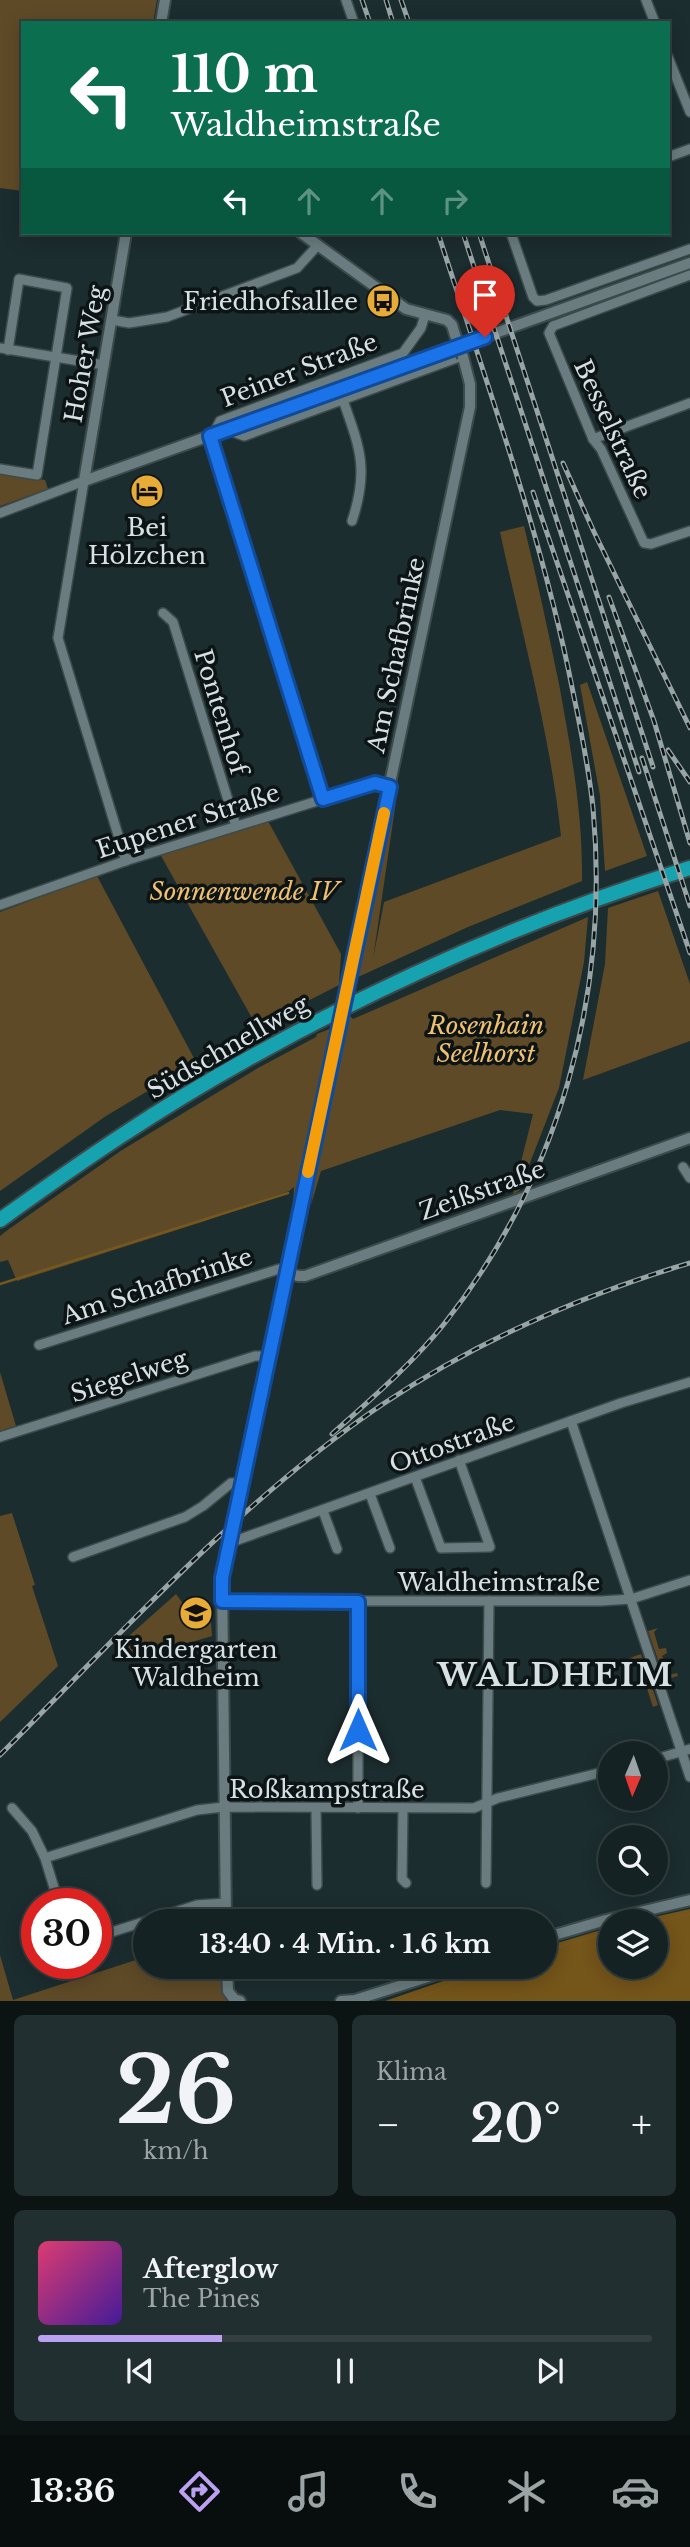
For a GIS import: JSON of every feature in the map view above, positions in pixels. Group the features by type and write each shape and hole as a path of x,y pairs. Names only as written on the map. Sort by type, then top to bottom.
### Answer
{"highway":[{"name":"Südschnellweg","path":"0,1209 144,1111 239,1054 324,1008 429,958 512,923 600,889 690,859"},
{"name":"Südschnellweg","path":"0,1220 149,1118 243,1061 328,1016 432,966 547,917 690,868"}],"street":[{"path":"161,21 165,0"},
{"path":"346,0 353,21"},
{"path":"646,0 654,21"},
{"path":"670,62 690,112"},
{"path":"670,157 690,149"},
{"name":"Hoher Weg","path":"84,481 127,235"},
{"path":"305,235 406,309 425,315"},
{"path":"512,235 533,297 537,301 690,249"},
{"path":"112,320 129,323 148,321 214,300 297,268 318,245"},
{"name":"Peiner Straße","path":"0,513 690,262"},
{"name":"Besselstraße","path":"690,275 553,326 550,337 593,439 601,449 646,544 690,531"},
{"path":"0,469 37,475 56,357 67,288 19,279 4,349 56,357 104,365"},
{"name":"Am Schafbrinke","path":"226,1909 222,1578 470,407 470,384 452,325 447,320 425,315"},
{"name":"Peiner Straße","path":"218,433 216,429 220,421 403,353 421,328 425,315"},
{"name":"Peiner Straße","path":"218,433 244,436 460,357"},
{"path":"343,400 360,447 362,462 357,506 352,521"},
{"path":"593,439 690,403"},
{"path":"218,433 323,799"},
{"path":"84,481 58,638 126,861"},
{"name":"Pontenhof","path":"163,613 173,622 236,826"},
{"name":"Eupener Straße","path":"0,905 126,861 375,783 390,787"},
{"name":"Zeißstraße","path":"287,1272 304,1276 690,1138"},
{"path":"683,1167 690,1178"},
{"name":"Am Schafbrinke","path":"39,1345 279,1269 287,1272"},
{"name":"Siegelweg","path":"0,1437 256,1356 270,1356"},
{"name":"Ottostraße","path":"229,1543 459,1460 690,1382"},
{"path":"571,1421 686,1751 690,1777"},
{"path":"415,1477 441,1548 490,1547 459,1460"},
{"path":"74,1557 185,1517 231,1483 242,1483"},
{"path":"370,1494 390,1548"},
{"path":"323,1511 337,1549"},
{"name":"Waldheimstraße","path":"222,1601 631,1599 690,1580"},
{"path":"486,1883 489,1601"},
{"path":"358,1602 358,1808"},
{"path":"668,1756 686,1751"},
{"name":"Roßkampstraße","path":"45,1858 197,1810 224,1807 474,1808 598,1773"},
{"path":"12,1808 32,1831 45,1858 54,1888"},
{"path":"403,1808 402,1879 406,1883"},
{"path":"316,1809 317,1885"},
{"path":"557,1934 690,1900"},
{"path":"112,1932 197,1905 226,1903"},
{"path":"228,1979 228,1991 237,2000"},
{"path":"341,2001 355,2000 421,1979"}],"green space":[{"path":"0,0 157,0 153,21 21,21 21,191 0,188"},
{"path":"0,472 45,480 48,489 0,506"},
{"path":"524,526 559,684 572,758 581,831 582,881 468,927 358,977 396,801 373,959 384,902 561,836 543,721 500,532"},
{"path":"587,682 647,856 605,871 600,796 580,685"},
{"name":"Sonnenwende IV","path":"268,821 341,954 339,985 257,1027 160,854"},
{"path":"97,876 196,1062 106,1116 0,1191 0,912"},
{"path":"658,891 690,984 690,1041 583,1080 605,964 608,908"},
{"name":"Rosenhain Seelhorst","path":"588,917 584,962 559,1088 519,1191 513,1194 533,1114 500,1110 321,1171 311,1205 316,1172 302,1181 293,1206 294,1187 205,1221 17,1281 8,1260 0,1262 0,1236 9,1229 122,1150 258,1068 317,1034 347,1022 349,1015 353,1019"},
{"path":"0,1372 16,1426 0,1431"},
{"path":"12,1513 58,1666 0,1722 0,1516"},
{"path":"176,1594 184,1605 184,1619 196,1626 208,1620 211,1622 212,1636 135,1659 121,1643"},
{"path":"658,1628 654,1632 659,1649 666,1648 667,1653 662,1656 668,1666 668,1675 677,1673 678,1676 665,1680 648,1631"},
{"path":"641,1654 658,1705 653,1707 639,1664 634,1660 625,1663 624,1660"},
{"path":"0,1955 13,2000 77,1979 112,1979 112,1968 133,1961 133,1979 227,1979 232,2001 0,2001"}],"shaded area":[{"path":"690,1909 690,2001 385,2001 449,1979 557,1979 557,1943 598,1931 598,1979 668,1979 668,1914"}],"waterway":[{"path":"0,1284 288,1193"},
{"path":"668,1919 690,1914"},
{"path":"557,1948 598,1935"},
{"path":"409,2001 466,1979"}],"railway":[{"path":"362,0 369,21"},
{"path":"386,0 392,21"},
{"path":"401,0 408,21"},
{"path":"332,1434 404,1368 444,1324 484,1267 519,1208 547,1145 568,1081 584,1014 593,946 596,878 593,808 582,735 560,633 530,518 439,235"},
{"path":"464,235 639,772"},
{"path":"480,235 653,767"},
{"path":"563,463 690,728"},
{"path":"533,492 690,953"},
{"path":"609,597 654,721 690,843"},
{"path":"668,750 690,782"},
{"path":"642,758 690,906"},
{"path":"0,1755 184,1570 232,1525 331,1441 419,1381 493,1340 570,1305 690,1263"}],"slow traffic":[{"path":"308,1172 384,813"}],"place":[{"name":"Friedhofsallee","path":"383,301"},
{"name":"Bei Hölzchen","path":"147,491"},
{"name":"Kindergarten Waldheim","path":"196,1613"}],"district":[{"name":"WALDHEIM","path":"556,1675"}],"route":[{"path":"358,1730 358,1602 222,1601 222,1578 390,787 375,783 323,799 210,436 485,337"}]}
